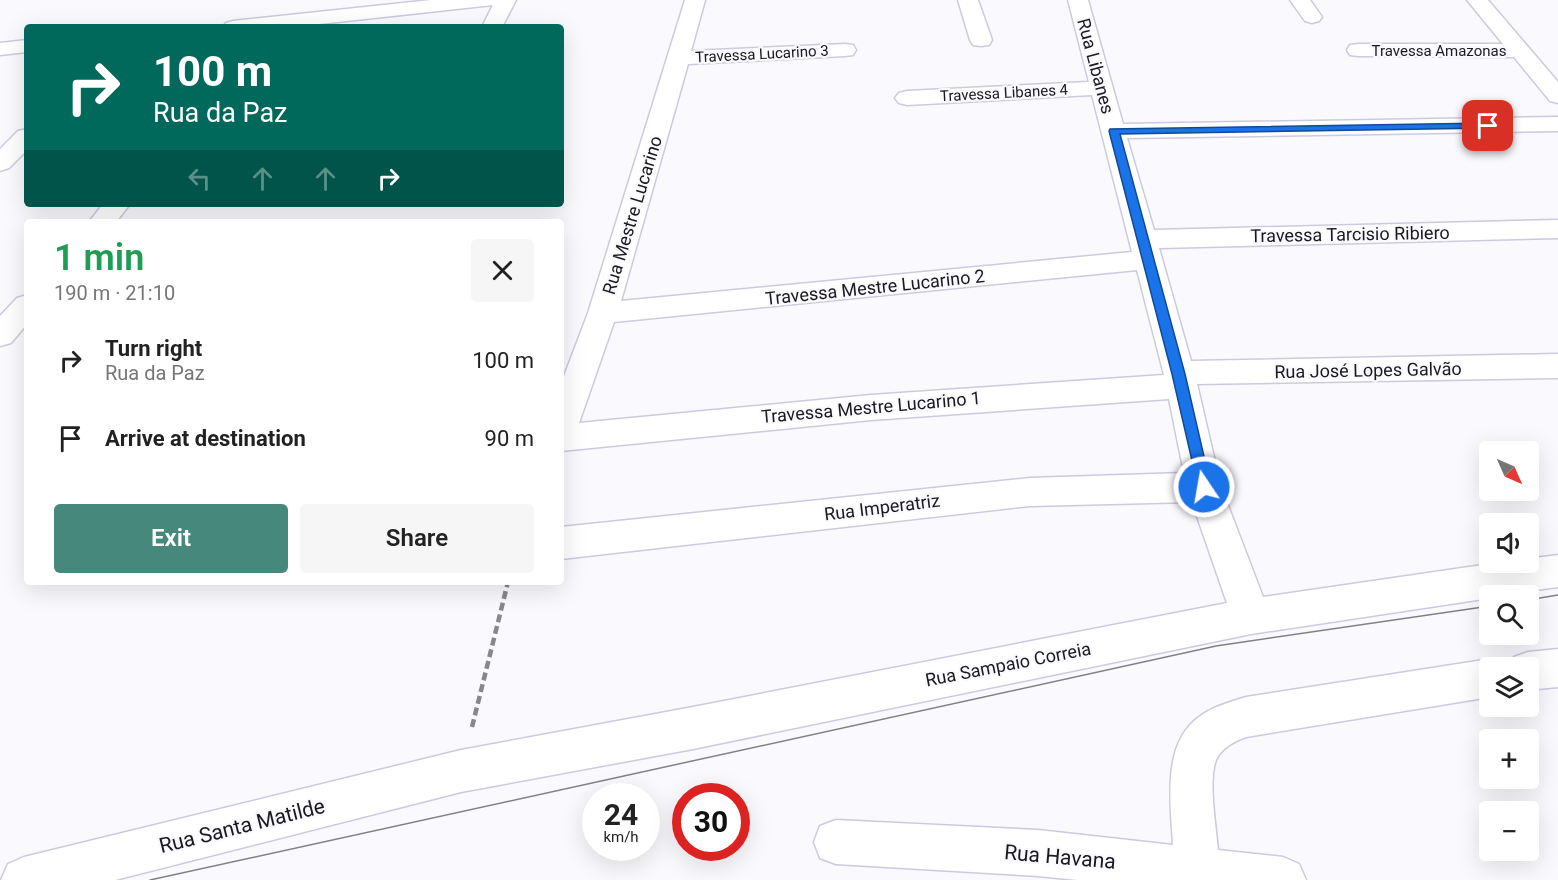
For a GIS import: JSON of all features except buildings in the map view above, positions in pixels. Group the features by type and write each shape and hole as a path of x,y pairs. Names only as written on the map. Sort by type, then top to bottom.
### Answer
{"street":[{"path":"306,20 315,0"},
{"path":"279,24 306,20 377,20 489,0"},
{"path":"494,24 506,0"},
{"name":"Rua Mestre Lucarino","path":"564,419 603,313 695,0"},
{"path":"968,0 981,40"},
{"name":"Rua Libanes","path":"1078,0 1180,380 1204,487 1251,616"},
{"path":"1300,0 1312,18"},
{"path":"1477,0 1558,96"},
{"path":"0,48 24,46"},
{"name":"Travessa Lucarino 3","path":"678,58 845,50"},
{"name":"Travessa Amazonas","path":"1358,50 1520,51"},
{"name":"Travessa Libanes 4","path":"907,98 1101,88"},
{"path":"1114,131 1558,124"},
{"path":"0,163 24,139"},
{"path":"104,219 114,207"},
{"name":"Travessa Tarcisio Ribiero","path":"1145,250 1558,229"},
{"name":"Travessa Mestre Lucarino 2","path":"603,313 1145,250"},
{"path":"0,335 24,308"},
{"name":"Rua José Lopes Galvão","path":"1180,380 1558,366"},
{"name":"Travessa Mestre Lucarino 1","path":"564,438 924,401 1180,380"},
{"name":"Rua Imperatriz","path":"564,543 1020,493 1113,488 1204,487"},
{"name":"Rua Sampaio Correia","path":"461,771 693,728 1251,616 1558,571"},
{"path":"1539,671 1558,668"},
{"path":"1198,875 1191,775 1197,753 1215,729 1231,721 1479,680"},
{"name":"Rua Santa Matilde","path":"24,880 461,771"},
{"name":"Rua Havana","path":"836,842 1038,853 1198,875 1283,880"}],"path":[{"path":"461,771 507,585"}],"tram line":[{"path":"1539,598 1558,595"},
{"path":"150,880 1216,646 1479,608"}],"route":[{"path":"1204,487 1179,374 1114,131 1488,126"}]}
